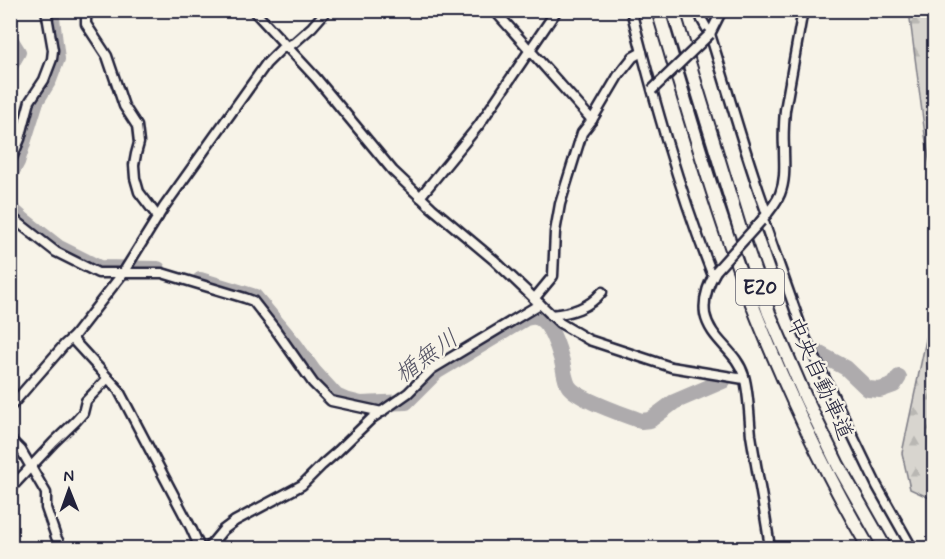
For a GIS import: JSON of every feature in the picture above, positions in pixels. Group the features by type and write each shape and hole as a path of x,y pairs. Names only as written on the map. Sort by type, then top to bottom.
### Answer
{"highway":[{"name":"中央自動車道","path":"658,10 727,234 757,317 794,404 826,470 869,549"},
{"name":"中央自動車道","path":"673,10 740,229 769,313 833,455 885,549"}],"street":[{"path":"10,163 20,139 30,100 44,80 52,59 53,50 46,10"},
{"path":"88,10 86,24 107,56 124,106 137,126 139,143 134,165 135,178 140,192 158,217"},
{"path":"253,10 316,78 393,171 494,260 560,323 589,340 671,367 744,378"},
{"path":"10,406 64,344 74,336 123,273 158,217 266,64 286,46 294,43 327,10"},
{"path":"494,10 592,120"},
{"path":"420,197 479,125 557,10"},
{"path":"631,10 652,90 683,191 714,274"},
{"path":"699,10 710,34 764,218 804,335 877,486 912,549"},
{"path":"652,90 710,34 722,10"},
{"path":"770,549 744,378 736,359 716,337 709,325 705,314 705,301 708,286 714,274 764,218 780,195 785,172 786,98 803,10"},
{"path":"208,549 223,530 234,521 302,485 371,419 408,393 432,369 537,301 553,276 555,232 560,204 582,133 618,76 633,57 642,52"},
{"path":"10,216 56,252 98,273 162,273 253,302 313,383 331,401 385,409"},
{"path":"551,315 573,312 596,298 602,291"},
{"path":"74,336 74,340 118,389 200,549"},
{"path":"10,489 76,421 83,413 86,401 107,379"},
{"path":"10,439 21,450 46,493 46,508 62,549"}],"green space":[{"path":"909,11 934,11 934,188 925,135"},
{"path":"934,302 934,500 910,489 902,453"}],"waterway":[{"name":"楯無川","path":"10,175 17,162 36,101 49,80 57,59 51,10"},
{"path":"10,39 18,52 10,66"},
{"name":"楯無川","path":"10,208 59,248 99,268 158,269"},
{"name":"楯無川","path":"200,280 255,297 314,372 336,396 361,404 406,402 436,372 526,318 533,317 543,321 550,330 560,353 568,385 572,390 590,401 641,421 650,420 674,402 723,381"},
{"name":"楯無川","path":"818,353 846,368 868,389 880,390 894,385 899,377"}]}
